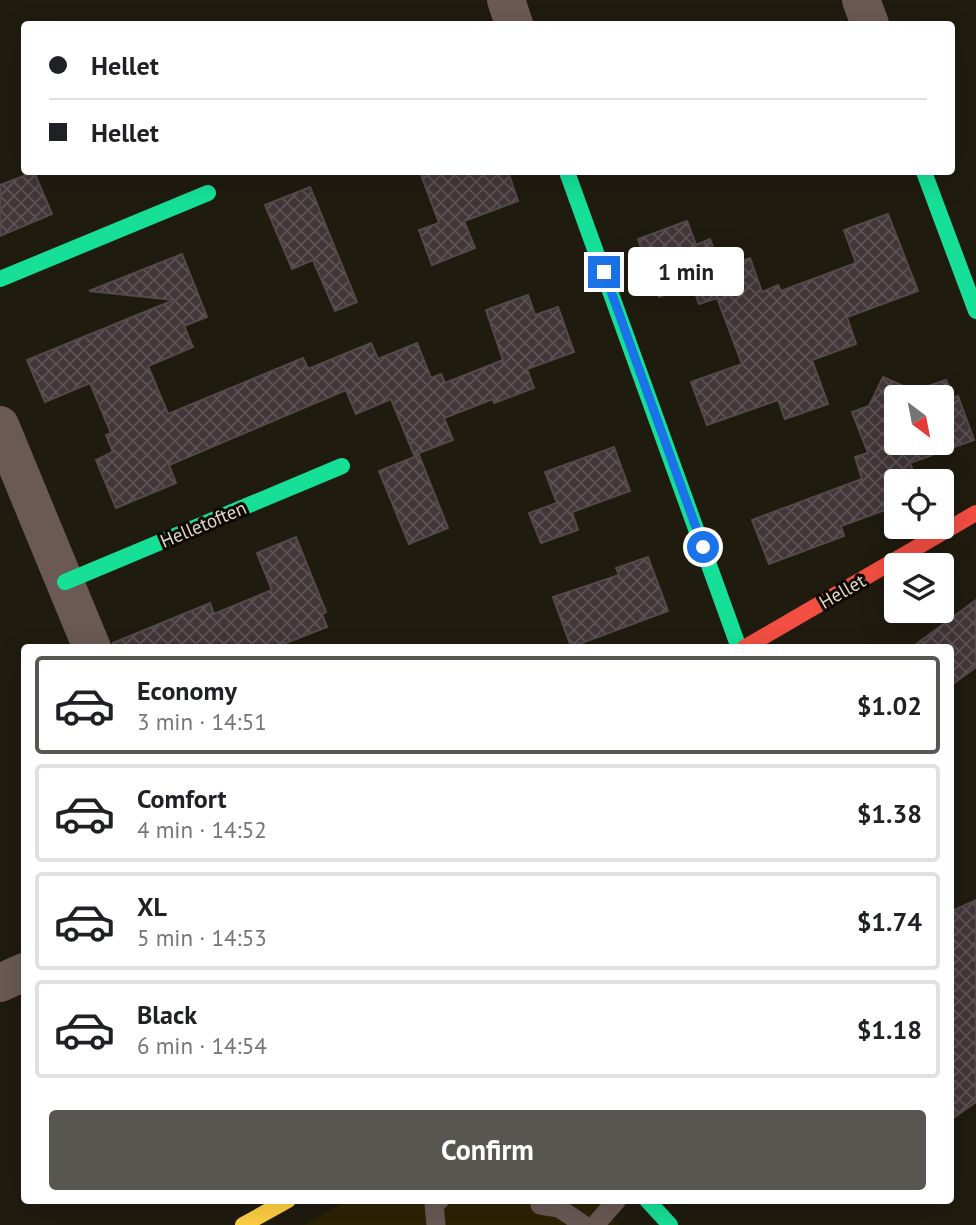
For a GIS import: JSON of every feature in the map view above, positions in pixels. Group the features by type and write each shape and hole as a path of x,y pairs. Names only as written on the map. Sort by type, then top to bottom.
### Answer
{"street":[{"path":"506,0 513,21"},
{"path":"861,0 869,21"},
{"name":"Hellet","path":"568,175 740,644"},
{"path":"925,175 976,311"},
{"path":"0,279 208,193"},
{"path":"2,434 90,644"},
{"name":"Helletoften","path":"65,582 342,466"},
{"name":"Hellet","path":"748,644 976,513"},
{"path":"0,983 21,973"},
{"path":"243,1225 281,1204"},
{"path":"651,1204 670,1225"}],"lane":[{"path":"434,1204 436,1225"},
{"path":"595,1225 613,1204"},
{"path":"540,1205 559,1208 584,1225"}],"shaded area":[{"path":"341,1204 601,1204 619,1225 304,1225"}],"building":[{"path":"26,175 35,175 52,214 0,236 0,185"},
{"path":"421,175 509,175 518,201 464,221 475,248 432,265 419,230 439,223"},
{"path":"310,187 357,302 335,311 313,260 292,269 265,205"},
{"path":"888,214 918,291 847,317 856,344 812,360 828,404 785,419 778,400 707,425 691,382 742,364 717,298 699,304 692,285 659,297 638,239 687,221 696,245 710,239 721,269 750,258 762,292 778,285 781,291 856,263 844,230"},
{"path":"182,254 207,317 184,326 193,347 148,366 168,414 303,358 308,369 371,343 378,359 417,343 431,378 441,374 445,383 503,360 486,310 528,295 535,315 558,307 574,352 527,369 534,388 494,403 493,399 444,418 453,440 414,455 391,399 356,414 346,390 169,465 176,483 116,508 96,460 113,452 106,435 111,433 90,383 45,402 27,360 174,300 89,291"},
{"path":"883,377 901,385 884,385 884,455 932,455 910,463 912,469 884,469 884,510 841,526 844,536 769,564 752,520 862,479 855,457 868,453 852,412 869,406"},
{"path":"946,380 948,385 931,385"},
{"path":"958,396 974,440 954,447 954,398"},
{"path":"614,447 630,491 572,512 578,530 541,543 529,513 557,503 545,472"},
{"path":"419,455 448,528 409,544 379,471"},
{"path":"296,537 326,612 322,614 327,627 283,644 113,644 210,603 214,614 272,590 257,553"},
{"path":"648,557 668,611 579,644 570,644 553,597 619,575 616,568"},
{"path":"976,600 976,667 954,683 954,644 916,644 945,623 954,623 954,616"},
{"path":"976,900 976,1102 954,1117 954,910"}],"traffic: fast":[{"path":"568,175 738,644"},
{"path":"925,175 976,311"},
{"path":"0,279 208,193"},
{"path":"65,582 342,466"},
{"path":"651,1204 670,1225"}],"traffic: slow":[{"path":"243,1225 281,1204"}],"traffic: jam":[{"path":"751,644 976,513"}],"route":[{"path":"604,272 703,547"}]}
